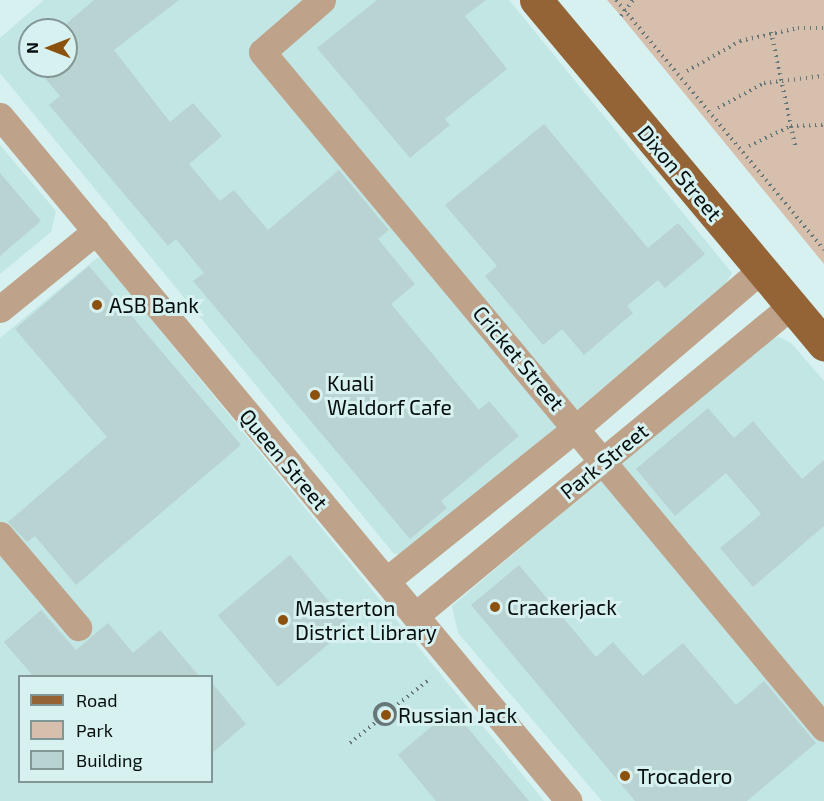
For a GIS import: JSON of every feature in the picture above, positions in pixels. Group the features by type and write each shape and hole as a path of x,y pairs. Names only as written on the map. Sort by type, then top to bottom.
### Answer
{"main road":[{"name":"Dixon Street","path":"536,0 824,345"}],"street":[{"name":"Cricket Street","path":"322,0 262,51 824,728"},
{"name":"Queen Street","path":"0,116 569,801"},
{"path":"0,309 96,231"},
{"name":"Park Street","path":"387,580 576,428 760,271"},
{"name":"Park Street","path":"416,615 791,306"},
{"path":"0,535 78,627"}],"path":[{"path":"616,0 824,250"},
{"path":"621,16 633,0"},
{"path":"687,71 740,41 771,32 824,28"},
{"path":"771,32 795,145"},
{"path":"718,108 744,91 781,78 824,76"},
{"path":"749,146 791,126 824,125"},
{"path":"350,743 377,721 379,707 393,708 434,673"},
{"path":"377,721 390,723 395,715 393,708"}],"shaded area":[{"path":"44,0 509,0 732,273 725,285 406,554 394,554 0,73 0,38 18,22 18,78 78,78 78,18 23,18"},
{"path":"0,145 56,211 51,232 0,274"},
{"path":"97,258 102,259 544,801 0,801 0,338"},
{"path":"779,337 791,343 824,381 824,801 602,801 458,633 452,606 767,339"}],"green space":[{"path":"607,0 824,0 824,264 621,16"}],"building":[{"path":"94,0 179,0 114,50 170,122 193,103 222,136 189,164 220,201 234,190 268,230 339,170 389,230 378,239 415,284 391,304 479,410 489,401 519,436 441,501 447,508 410,539 193,281 204,273 176,239 168,246 49,105 60,96 45,78 78,78 78,18 73,18"},
{"path":"377,0 486,0 465,16 507,69 445,119 450,125 410,158 317,48"},
{"path":"544,124 648,248 678,223 705,254 665,288 658,280 627,306 633,313 584,355 562,329 543,345 485,276 497,266 445,205"},
{"path":"0,173 41,221 0,256"},
{"path":"89,266 241,445 76,585 35,536 27,542 8,522 107,437 15,329"},
{"path":"708,408 734,438 753,421 802,479 824,460 824,526 753,587 720,548 761,514 726,473 675,516 636,469"},
{"name":"Masterton District Library","path":"290,555 350,626 278,687 218,615"},
{"path":"519,565 596,657 613,642 643,676 683,643 736,705 764,681 816,743 747,801 635,801 471,605"},
{"path":"41,610 76,650 108,623 133,653 160,630 198,675 32,675 4,642"},
{"path":"213,684 246,724 213,752"},
{"path":"452,709 529,801 436,801 398,755"}],"place":[{"name":"ASB Bank","path":"97,305"},
{"name":"Kuali Waldorf Cafe","path":"315,395"},
{"name":"Crackerjack","path":"495,607"},
{"name":"Masterton District Library","path":"283,620"},
{"name":"Russian Jack","path":"386,715"},
{"name":"Trocadero","path":"625,776"}]}
